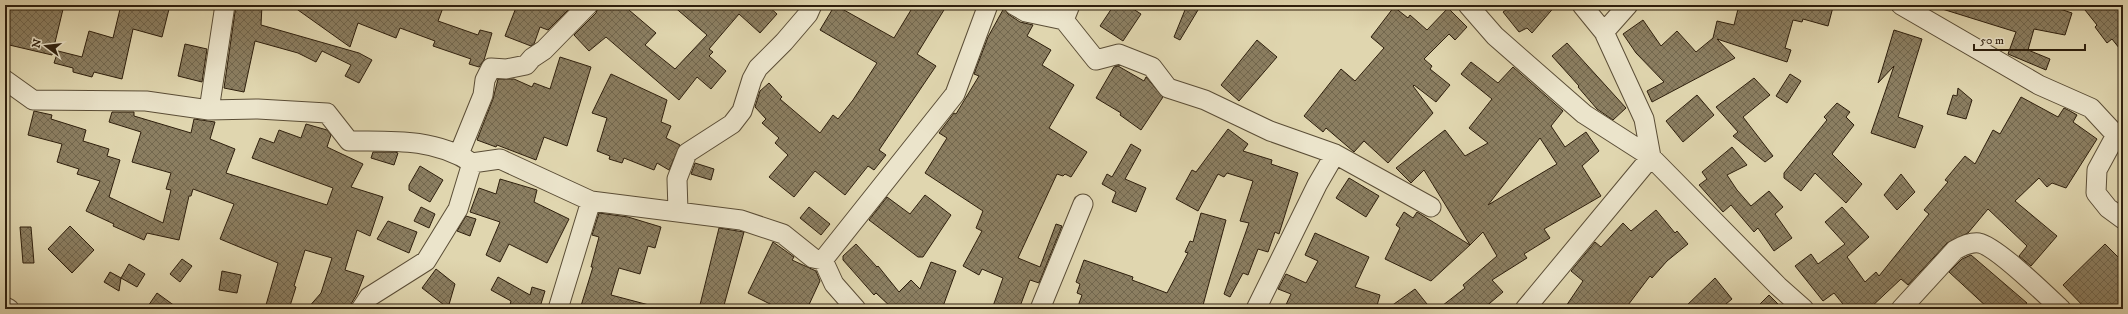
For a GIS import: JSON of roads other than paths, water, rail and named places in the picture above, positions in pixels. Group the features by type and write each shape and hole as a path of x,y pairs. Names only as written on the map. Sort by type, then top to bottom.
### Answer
{"street":[{"path":"209,110 225,5"},
{"path":"361,309 370,297 426,261 458,209 465,158 483,95 484,80 491,68 526,65 532,58 544,50 588,5"},
{"path":"678,211 677,179 687,153 732,124 742,111 752,79 758,68 808,14 812,5"},
{"path":"823,260 955,94 988,5"},
{"path":"1014,5 1026,12 1067,13 1096,60 1119,54 1152,68 1168,88 1205,100 1270,131 1335,154 1431,207"},
{"path":"1468,5 1495,36 1584,114 1651,157 1778,286 1804,309"},
{"path":"1525,309 1651,157 1644,118 1604,32 1582,5"},
{"path":"1604,32 1628,5"},
{"path":"1901,5 2039,85 2091,108 2116,135 2097,170 2096,193 2108,208 2123,219"},
{"path":"5,80 33,100 146,101 209,110 258,109 327,113 349,141 413,141 465,158 500,159 591,201 742,220 783,234 813,258 823,260"},
{"path":"1256,309 1317,184 1335,154"},
{"path":"558,309 591,201"},
{"path":"1040,309 1083,204"},
{"path":"1901,309 1955,250 1966,245 1979,243 1994,251 2061,309"},
{"path":"823,260 834,284 856,309"},
{"path":"5,307 9,309"}]}
